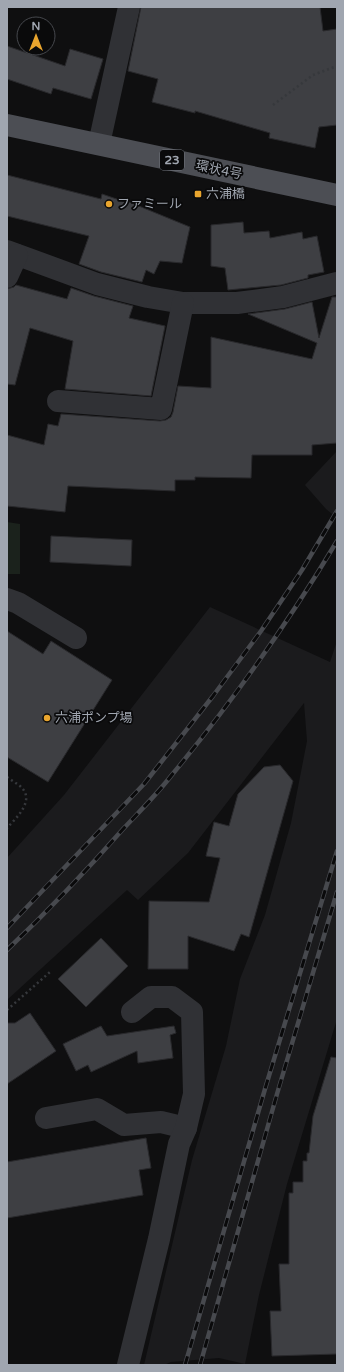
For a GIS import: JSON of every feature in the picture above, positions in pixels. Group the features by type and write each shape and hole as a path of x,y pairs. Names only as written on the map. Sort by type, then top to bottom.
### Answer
{"main road":[{"name":"環状4号","path":"7,125 337,195"}],"street":[{"path":"99,144 129,7"},
{"path":"7,277 12,253 97,284 148,297 183,303 237,303 283,297 337,283"},
{"path":"58,401 161,409 183,303"},
{"path":"7,599 18,603 76,638"},
{"path":"128,1365 159,1239 179,1144 186,1128 194,1094 192,1012 172,998 151,998 132,1012"},
{"path":"46,1118 97,1109 124,1125 161,1122 186,1128"}],"path":[{"path":"273,105 313,75 337,66"},
{"path":"7,777 21,787 26,797 25,807 7,828"},
{"path":"7,1010 50,972"}],"shaded area":[{"path":"337,451 337,518 326,509 305,485"},
{"path":"7,522 20,524 20,574 7,574"},
{"path":"210,607 330,662 337,641 337,1019 287,1184 259,1295 245,1364 219,1358 171,1362 164,1365 144,1365 192,1160 226,1046 240,979 265,915 291,823 307,741 304,703 188,853 138,900 127,890 7,1000 7,858 64,795"}],"building":[{"path":"141,7 320,7 323,31 337,29 337,125 319,127 315,148 269,138 270,133 195,111 195,113 152,102 158,79 128,71"},
{"path":"7,46 16,49 16,56 36,56 65,66 70,49 103,59 91,99 53,88 51,94 7,79"},
{"path":"7,175 101,199 102,194 128,203 129,202 190,227 182,263 160,261 154,274 146,270 142,282 101,272 79,264 89,236 7,216"},
{"path":"243,222 244,233 269,231 270,238 302,232 303,239 317,236 324,272 308,275 308,278 281,285 228,290 225,268 211,266 211,225"},
{"path":"16,285 67,299 71,288 94,296 133,306 129,318 165,326 151,396 65,389 73,341 30,328 15,385 7,384 7,289"},
{"path":"332,297 337,297 337,443 312,445 312,455 252,455 251,478 195,477 195,480 175,480 175,491 68,486 65,512 7,506 7,435 44,445 48,424 58,426 61,414 160,421 166,420 171,417 173,412 178,386 211,388 211,337 312,359 317,343 248,314 285,309 312,302 319,338"},
{"path":"51,536 132,540 131,566 50,562"},
{"name":"六浦ポンプ場","path":"7,631 43,654 51,641 112,680 48,782 7,757"},
{"path":"280,765 293,781 249,937 241,934 234,951 188,936 188,969 148,969 149,901 209,902 220,858 206,856 214,822 229,826 238,794 264,767"},
{"path":"101,938 128,966 86,1007 58,979"},
{"path":"30,1013 56,1051 7,1084 7,1023 15,1023"},
{"path":"101,1026 107,1036 174,1026 176,1033 170,1035 173,1058 138,1063 137,1051 91,1072 88,1065 76,1071 63,1044"},
{"path":"331,1057 337,1058 337,1354 272,1356 270,1311 281,1311 279,1264 289,1264 289,1193 293,1193 293,1182 303,1182 303,1161 307,1161 307,1153 309,1153 313,1116"},
{"path":"146,1138 151,1168 139,1170 143,1195 7,1218 7,1162"}],"railway":[{"path":"7,928 144,784 213,696 261,631 302,570 337,511"},
{"path":"7,950 96,859 160,789 194,748 279,632 337,541"},
{"path":"185,1365 265,1089 337,851"},
{"path":"200,1365 277,1094 337,892"}],"place":[{"name":"六浦橋","path":"198,194"},
{"name":"ファミール","path":"109,204"},
{"name":"六浦ポンプ場","path":"47,718"}]}
